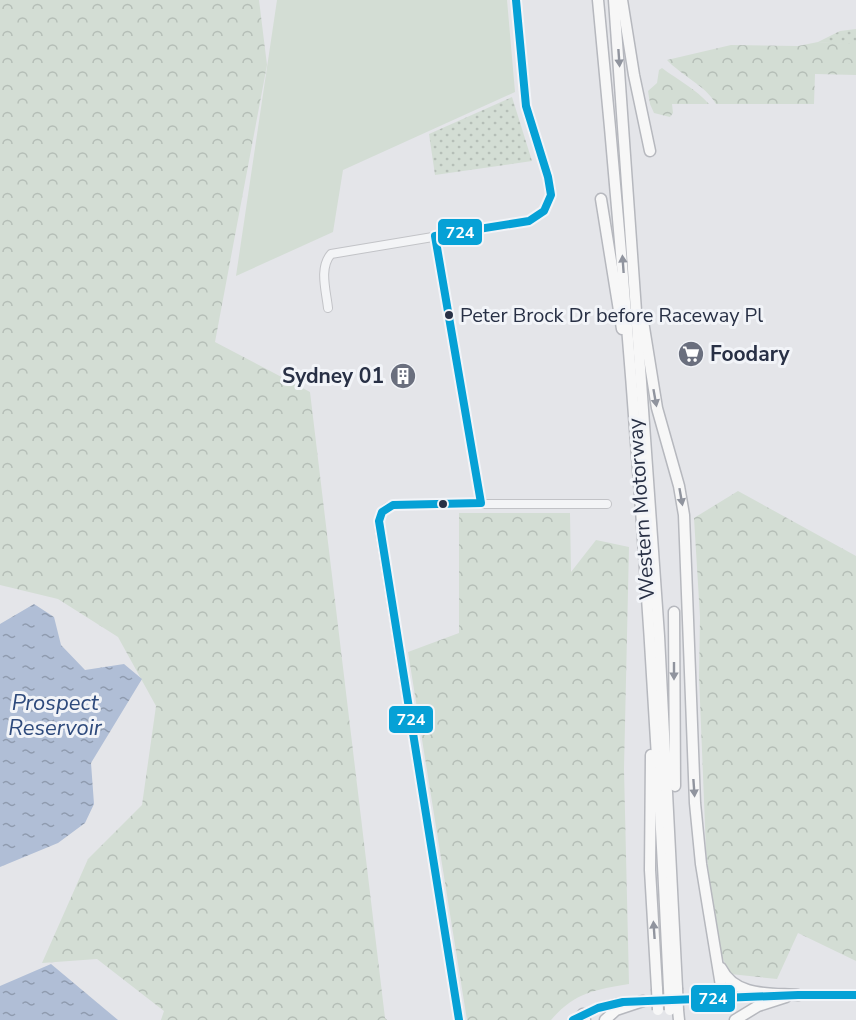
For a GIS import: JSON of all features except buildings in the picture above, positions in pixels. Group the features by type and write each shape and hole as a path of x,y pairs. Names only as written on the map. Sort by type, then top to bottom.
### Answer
{"highway":[{"name":"Western Motorway","path":"598,0 630,364 652,667 669,1015"},
{"name":"Western Motorway","path":"614,0 659,636 674,904 668,988"},
{"path":"622,0 634,75 650,151"},
{"path":"601,199 617,308 630,364"},
{"path":"630,237 638,274 657,408 679,486 684,515 695,803 701,864 723,998"},
{"path":"674,612 673,723 676,858 674,904"},
{"path":"716,957 725,976 741,988 798,995"},
{"path":"668,988 669,1015"},
{"path":"735,1020 763,1004 798,995"},
{"path":"605,1020 616,1010 643,1001"}],"main road":[{"path":"580,1018 604,1005 643,1001 856,994"}],"street":[{"path":"328,308 324,271 326,262 332,254 529,221 540,215 550,200 548,177 526,106 516,0"},
{"path":"435,236 481,503"},
{"path":"459,1020 379,521 382,512 393,505 607,504"}],"green space":[{"path":"0,0 259,0 267,65 215,342 310,392 387,1020 161,1020 164,1011 97,959 42,963 88,859 142,805 156,706 118,637 58,599 0,585"},
{"path":"277,0 507,0 515,92 343,170 333,232 236,276"},
{"path":"856,29 856,45 818,42 840,31"},
{"path":"818,42 856,44 856,75 815,74 814,104 716,104 706,91 667,60 731,45 798,46"},
{"path":"662,68 693,89 709,104 672,104 673,113 670,117 654,113 648,91 657,83 659,70"},
{"path":"512,97 532,161 435,175 429,134"},
{"path":"738,491 856,556 856,961 798,933 777,979 730,974 718,948 706,851 699,676 700,617 694,518"},
{"path":"459,513 570,513 571,572 596,540 629,547 624,769 629,984 596,991 577,998 551,1020 467,1020 408,652 459,633"}],"water":[{"name":"Prospect Reservoir","path":"34,604 54,617 61,645 85,670 124,664 142,679 91,763 94,804 85,823 58,843 0,867 0,624"},
{"path":"51,964 118,1020 0,1020 0,986"}],"transit line":[{"name":"724","path":"459,1020 379,521 382,512 393,505 481,503 435,236 529,221 544,211 551,195 548,177 526,106 516,0"},
{"name":"724","path":"573,1020 598,1008 623,1002 856,995"}],"place":[{"name":"Peter Brock Dr before Raceway Pl","path":"449,315"},
{"name":"Foodary","path":"691,354"},
{"name":"Sydney 01","path":"403,376"}]}
